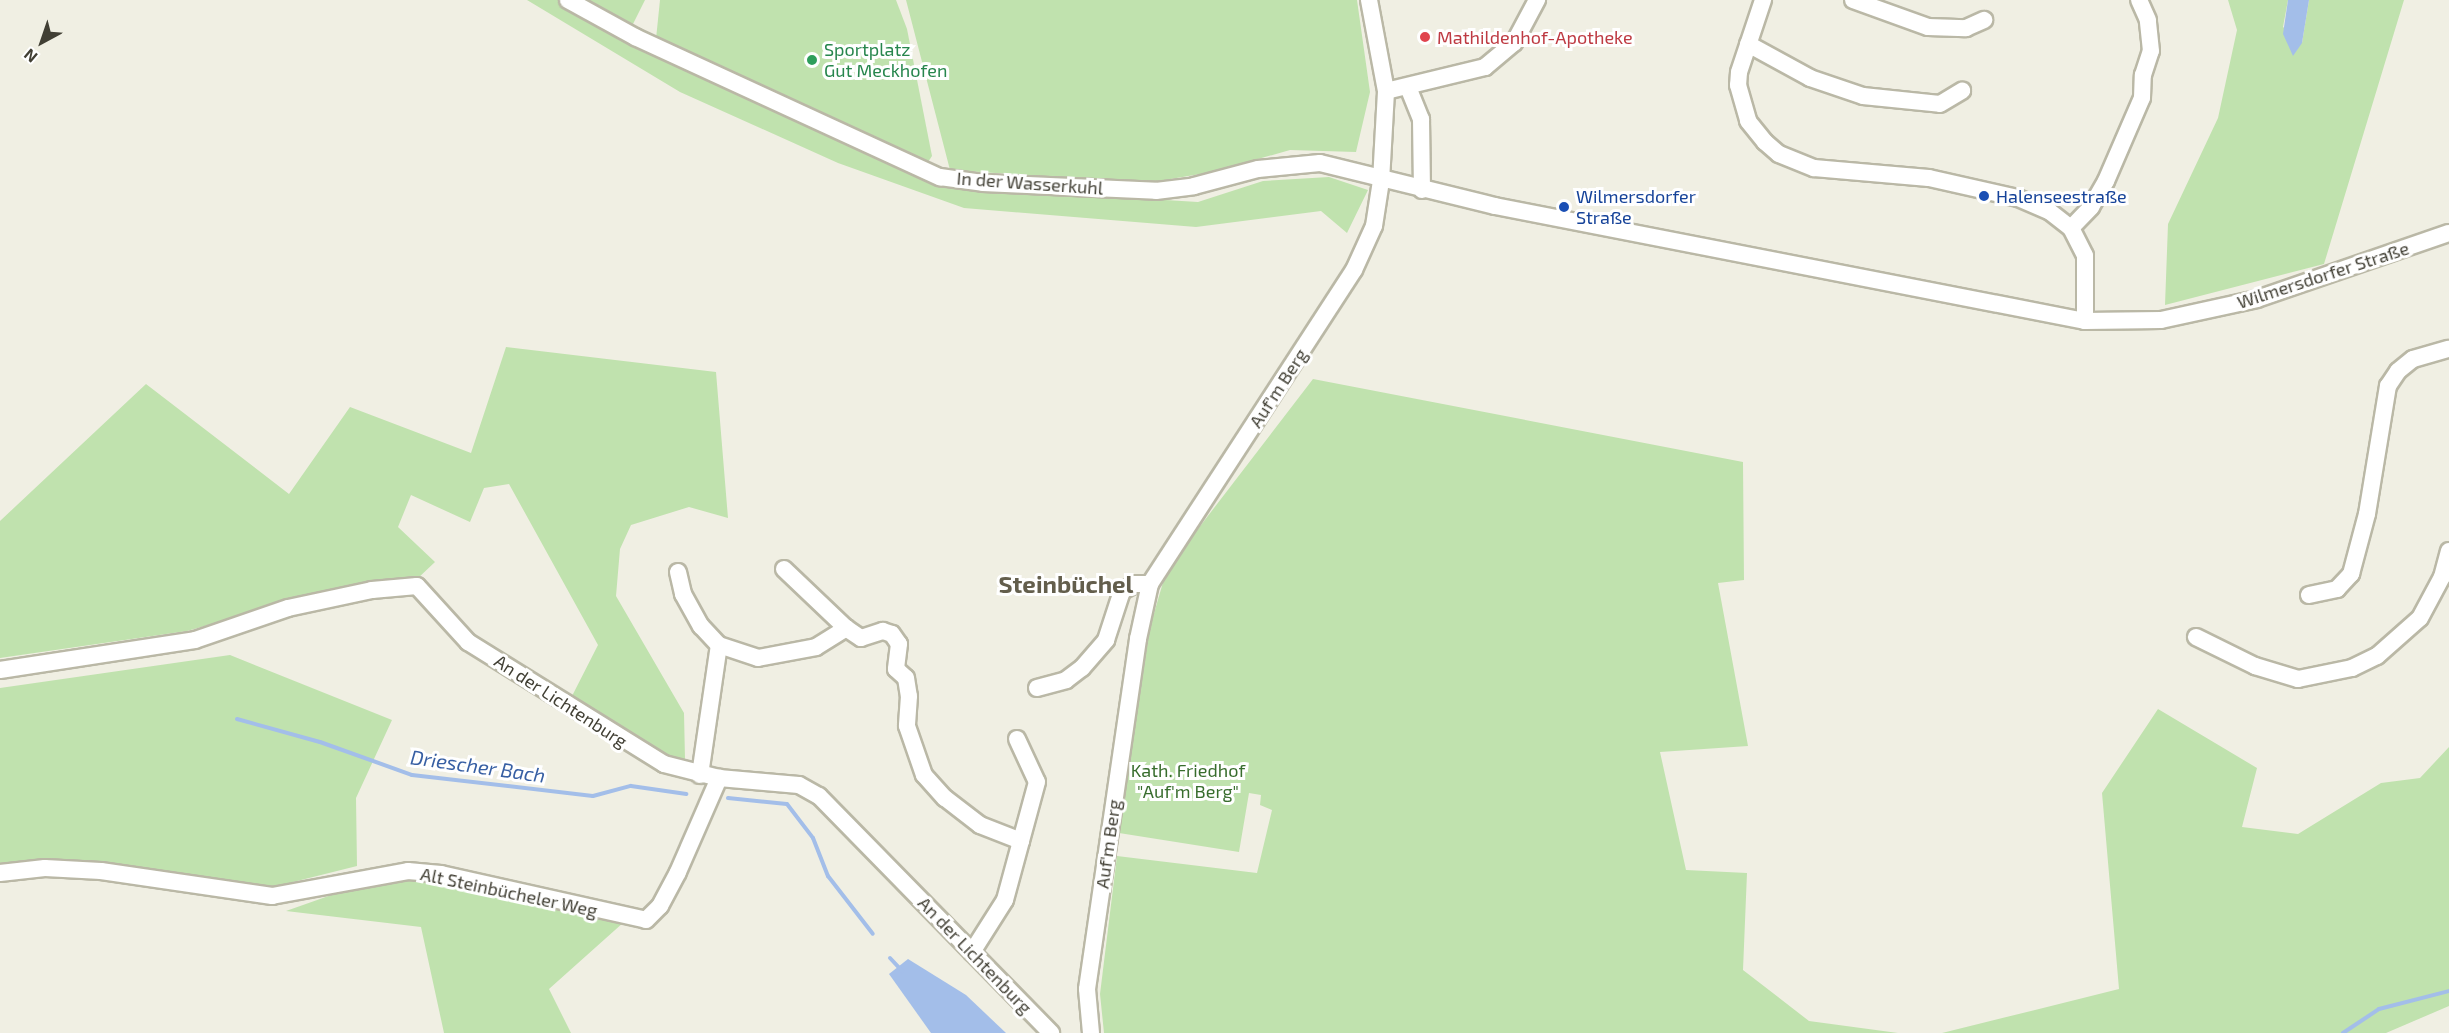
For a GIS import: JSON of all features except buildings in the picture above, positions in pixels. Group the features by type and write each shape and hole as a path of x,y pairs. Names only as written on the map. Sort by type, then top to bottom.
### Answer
{"street":[{"name":"In der Wasserkuhl","path":"568,0 635,37 940,177 983,183 1156,190 1194,186 1258,169 1320,163 1382,181"},
{"name":"Auf'm Berg","path":"1091,1033 1087,989 1138,639 1150,584 1354,270 1374,226 1382,181 1386,91 1369,0"},
{"path":"1386,91 1485,67 1514,43 1537,0"},
{"path":"1763,0 1739,72 1741,103 1755,131 1779,154 1814,168 1929,178 2018,198 2049,211 2071,228 2085,256 2088,272 2085,321"},
{"path":"1853,0 1928,27 1966,27 1984,20"},
{"path":"2071,228 2091,207 2106,181 2142,98 2143,75 2151,51 2148,20 2139,0"},
{"path":"1748,44 1810,78 1863,96 1941,104 1962,91"},
{"path":"1408,87 1421,119 1422,190"},
{"name":"Wilmersdorfer Straße","path":"1382,181 2085,321 2162,320 2257,299 2449,234"},
{"path":"2309,595 2337,590 2351,573 2367,514 2388,387 2405,364 2428,353 2449,349"},
{"path":"2196,637 2255,666 2298,679 2352,668 2377,656 2420,618 2442,577 2449,551"},
{"path":"784,569 846,628 861,638 883,631 892,634 899,644 896,669 906,678 909,696 907,726 924,775 945,798 980,825 1021,841"},
{"path":"678,572 683,594 702,626 719,645 758,658 816,647 846,628"},
{"path":"1037,688 1066,680 1082,668 1106,640 1122,591 1135,584 1150,584"},
{"name":"An der Lichtenburg","path":"0,670 195,640 288,608 411,585 423,591 468,642 634,748 664,764 719,778 799,785 819,796 1051,1033"},
{"path":"700,775 719,645"},
{"path":"972,952 1005,900 1037,782 1017,739"},
{"name":"Alt Steinbücheler Weg","path":"0,873 45,868 101,871 272,896 408,871 441,874 646,920 660,906 678,872 719,778"}],"green space":[{"path":"527,0 559,0 688,72 845,142 973,188 1198,202 1263,181 1329,177 1368,190 1347,233 1321,211 1196,227 964,208 838,163 680,92"},
{"path":"581,0 645,0 630,30"},
{"path":"660,0 896,0 907,29 932,156 928,162 656,39"},
{"path":"906,0 1357,0 1370,92 1356,152 1290,150 1212,172 1147,183 950,170"},
{"path":"2228,0 2288,0 2283,27 2302,43 2309,0 2404,0 2324,264 2165,305 2168,224 2218,118 2237,30"},
{"path":"506,347 716,372 728,518 689,507 631,525 620,549 616,596 684,713 685,759 671,758 646,747 571,698 598,645 509,484 484,488 470,522 411,495 398,527 435,562 416,580 325,592 187,631 0,658 0,521 146,384 289,494 350,407 471,453"},
{"name":"Kath. Friedhof \"Auf'm Berg\"","path":"1313,379 1743,462 1744,580 1718,583 1748,746 1660,752 1686,870 1747,873 1743,970 1809,1021 1898,1033 1104,1033 1100,994 1117,856 1257,873 1272,810 1260,805 1261,795 1249,793 1239,852 1119,833 1150,627 1164,579 1191,538"},
{"path":"230,655 392,720 356,798 357,866 273,887 48,858 0,863 0,688"},
{"path":"2158,709 2257,768 2242,827 2298,834 2381,783 2420,778 2449,747 2449,1006 2386,1033 1942,1033 2119,989 2102,793"},
{"path":"413,879 624,922 549,989 571,1033 444,1033 421,927 286,911 354,887"}],"water":[{"path":"2288,0 2309,0 2302,43 2293,56 2283,34"},
{"path":"908,959 966,995 1006,1033 931,1033 889,974"}],"waterway":[{"name":"Driescher Bach","path":"237,719 320,742 412,775 593,796 631,786 686,794"},
{"name":"Driescher Bach","path":"728,798 787,804 813,838 828,876 873,934"},
{"name":"Driescher Bach","path":"890,958 902,971"},
{"name":"Driescher Bach","path":"2343,1033 2379,1009 2449,991"}],"place":[{"name":"Mathildenhof-Apotheke","path":"1425,37"},
{"name":"Sportplatz Gut Meckhofen","path":"812,60"},
{"name":"Halenseestraße","path":"1984,196"},
{"name":"Wilmersdorfer Straße","path":"1564,207"}],"district":[{"name":"Steinbüchel","path":"1066,584"}]}
